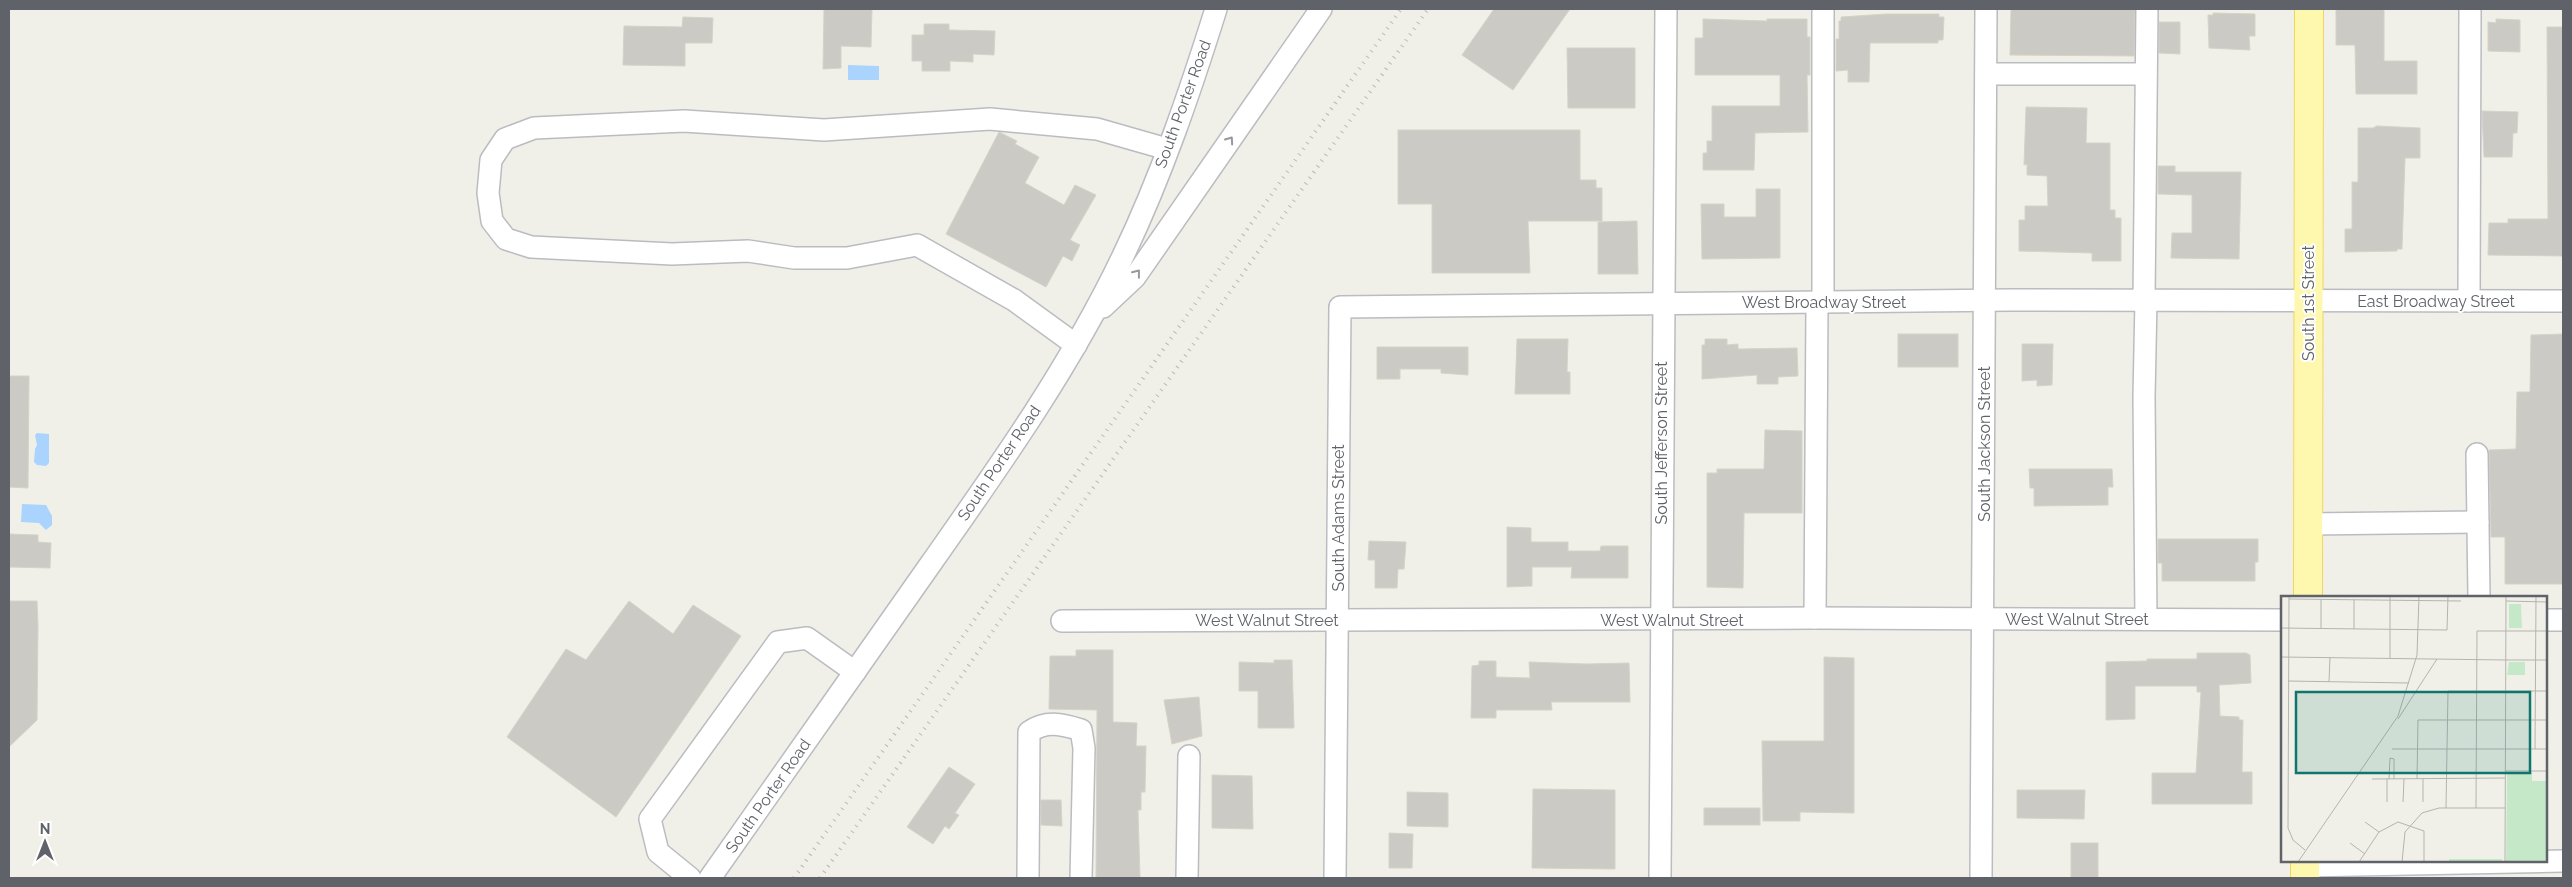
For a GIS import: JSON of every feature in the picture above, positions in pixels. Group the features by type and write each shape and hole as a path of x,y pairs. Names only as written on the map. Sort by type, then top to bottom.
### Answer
{"main road":[{"name":"South 1st Street","path":"2308,596 2309,9"}],"street":[{"name":"South Porter Road","path":"710,878 1020,434 1076,345 1124,255 1167,149 1216,9"},
{"path":"1090,320 1135,277 1321,9"},
{"name":"South Jefferson Street","path":"1660,878 1662,302 1666,9"},
{"path":"1815,618 1823,9"},
{"name":"South Jackson Street","path":"1981,878 1986,9"},
{"path":"2146,619 2144,397 2147,9"},
{"path":"2469,301 2470,9"},
{"path":"1986,74 2146,74"},
{"path":"1076,345 1014,300 917,245 847,258 794,258 748,251 672,254 531,248 506,239 492,222 488,193 490,160 505,139 534,128 684,121 824,130 990,120 1097,129 1167,149"},
{"name":"West Broadway Street","path":"1340,307 1662,302 2308,300"},
{"name":"East Broadway Street","path":"2308,300 2563,301"},
{"name":"South Adams Street","path":"1335,878 1340,307"},
{"path":"2477,454 2479,596"},
{"path":"2308,524 2478,522"},
{"name":"West Walnut Street","path":"1062,621 1660,621 1815,618 2281,620"},
{"path":"2547,620 2563,620"},
{"path":"690,878 658,852 650,819 778,642 807,638 855,672"},
{"path":"1028,878 1029,732 1040,725 1064,725 1081,730 1084,748 1081,878"},
{"path":"1187,878 1189,756"},
{"path":"2547,861 2563,861"},
{"path":"2305,869 2470,862"}],"water":[{"path":"848,65 879,66 879,80 848,80"},
{"path":"37,433 49,434 49,463 46,466 37,465 34,462 37,445 35,435"},
{"path":"22,504 46,505 52,516 52,525 46,530 39,523 21,522"}],"building":[{"path":"824,9 872,9 871,47 841,46 841,68 823,69"},
{"path":"1494,9 1570,9 1513,90 1462,55"},
{"path":"2011,9 2135,9 2134,56 2010,55"},
{"path":"2336,9 2384,9 2384,61 2417,61 2417,94 2356,94 2355,45 2336,45"},
{"path":"2213,13 2255,14 2255,36 2249,36 2250,50 2209,48 2208,15 2213,15"},
{"path":"1886,14 1939,14 1939,17 1944,17 1943,40 1938,40 1938,43 1870,43 1869,82 1848,82 1848,70 1836,71 1836,39 1839,39 1839,21 1841,21 1841,17"},
{"path":"683,17 713,18 712,43 685,43 685,66 623,65 624,26 682,27"},
{"path":"1703,19 1767,21 1767,19 1807,19 1807,37 1810,37 1810,75 1807,75 1808,132 1755,133 1754,170 1703,170 1703,153 1707,153 1707,141 1712,141 1712,106 1780,106 1780,75 1695,75 1695,38 1703,38"},
{"path":"2496,19 2520,20 2520,52 2488,51 2488,22 2496,23"},
{"path":"2159,22 2180,22 2180,54 2159,53"},
{"path":"924,24 949,24 949,30 995,31 994,55 973,54 973,62 950,61 950,71 922,71 922,61 912,61 912,35 924,35"},
{"path":"2547,27 2563,27 2563,256 2488,255 2489,223 2508,223 2508,219 2548,219"},
{"path":"1567,48 1635,48 1635,108 1568,108"},
{"path":"2026,107 2087,108 2086,143 2110,143 2110,210 2115,210 2115,218 2121,218 2121,261 2092,261 2092,253 2019,251 2019,220 2025,220 2025,206 2048,206 2047,176 2027,175 2027,164 2024,165"},
{"path":"2482,111 2518,112 2517,133 2513,133 2512,157 2484,157"},
{"path":"2377,126 2420,128 2420,158 2405,158 2402,249 2397,249 2397,251 2345,252 2345,229 2352,229 2352,182 2358,182 2358,128 2373,128"},
{"path":"1398,130 1580,130 1580,180 1596,180 1596,188 1602,188 1602,221 1528,221 1530,273 1432,273 1432,204 1398,204"},
{"path":"999,132 1017,141 1015,144 1039,157 1025,183 1064,205 1075,185 1096,195 1070,240 1080,245 1072,261 1063,256 1046,287 946,234"},
{"path":"2158,166 2175,166 2175,172 2241,172 2239,259 2171,258 2172,233 2192,233 2192,195 2158,194"},
{"path":"1756,189 1780,189 1780,258 1702,259 1701,204 1724,204 1724,217 1756,217"},
{"path":"1637,221 1638,274 1598,274 1598,222"},
{"path":"1898,334 1958,334 1958,367 1898,367"},
{"path":"2563,334 2563,584 2505,584 2505,537 2491,537 2489,450 2516,449 2517,392 2530,392 2531,335"},
{"path":"1517,339 1568,339 1567,372 1570,372 1570,394 1515,394"},
{"path":"1705,339 1727,339 1727,345 1738,344 1738,349 1797,348 1798,376 1778,377 1778,384 1757,384 1757,375 1702,379 1702,345 1705,345"},
{"path":"2022,344 2053,344 2052,385 2037,386 2037,380 2022,381"},
{"path":"1377,347 1468,347 1468,375 1441,373 1441,369 1400,369 1400,379 1377,379"},
{"path":"9,376 29,376 28,488 9,487"},
{"path":"1765,430 1802,431 1802,513 1744,513 1743,588 1707,587 1707,473 1717,473 1717,469 1764,469"},
{"path":"2029,469 2112,469 2113,487 2108,487 2108,505 2034,506 2034,488 2030,488"},
{"path":"1507,527 1531,528 1531,542 1568,542 1568,551 1600,551 1601,546 1628,546 1628,578 1571,578 1572,567 1532,567 1532,586 1507,587"},
{"path":"9,534 38,535 38,542 51,543 50,568 9,567"},
{"path":"2158,539 2258,539 2258,562 2255,562 2255,581 2162,581 2162,563 2158,563"},
{"path":"1369,541 1406,542 1404,569 1398,569 1397,588 1375,588 1375,560 1368,560"},
{"path":"9,601 37,601 38,624 37,720 9,747"},
{"path":"629,601 673,634 693,605 741,636 616,817 507,737 566,649 586,660"},
{"path":"1076,650 1113,650 1113,722 1137,723 1136,746 1146,746 1145,792 1141,792 1141,810 1138,810 1140,878 1096,878 1097,710 1049,709 1050,656 1076,656"},
{"path":"2197,653 2246,653 2250,655 2251,683 2219,685 2220,716 2239,717 2239,720 2243,720 2242,772 2252,772 2252,804 2152,804 2152,773 2196,773 2201,692 2197,692 2197,686 2135,686 2135,719 2106,720 2106,662 2147,661 2147,659 2197,659"},
{"path":"1824,657 1854,658 1854,813 1800,812 1800,821 1763,821 1762,741 1824,741"},
{"path":"1274,660 1292,660 1294,728 1258,728 1258,691 1239,691 1239,662 1274,663"},
{"path":"1479,661 1496,661 1496,677 1530,678 1529,662 1629,663 1630,702 1551,702 1552,710 1496,710 1496,718 1471,718 1472,666 1479,665"},
{"path":"1199,697 1202,736 1172,744 1164,700"},
{"path":"949,767 975,784 955,813 959,815 949,829 945,826 933,844 907,827"},
{"path":"1212,775 1252,776 1253,829 1212,828"},
{"path":"1533,789 1615,790 1615,869 1532,868"},
{"path":"2017,790 2085,790 2084,819 2017,818"},
{"path":"1407,792 1448,793 1448,827 1407,826"},
{"path":"1041,800 1061,800 1062,826 1041,825"},
{"path":"1704,808 1760,808 1760,825 1704,825"},
{"path":"1389,833 1413,834 1412,868 1389,868"},
{"path":"2071,843 2098,843 2098,878 2071,878"}],"railway":[{"path":"794,878 1401,9"},
{"path":"820,878 1428,9"}]}
